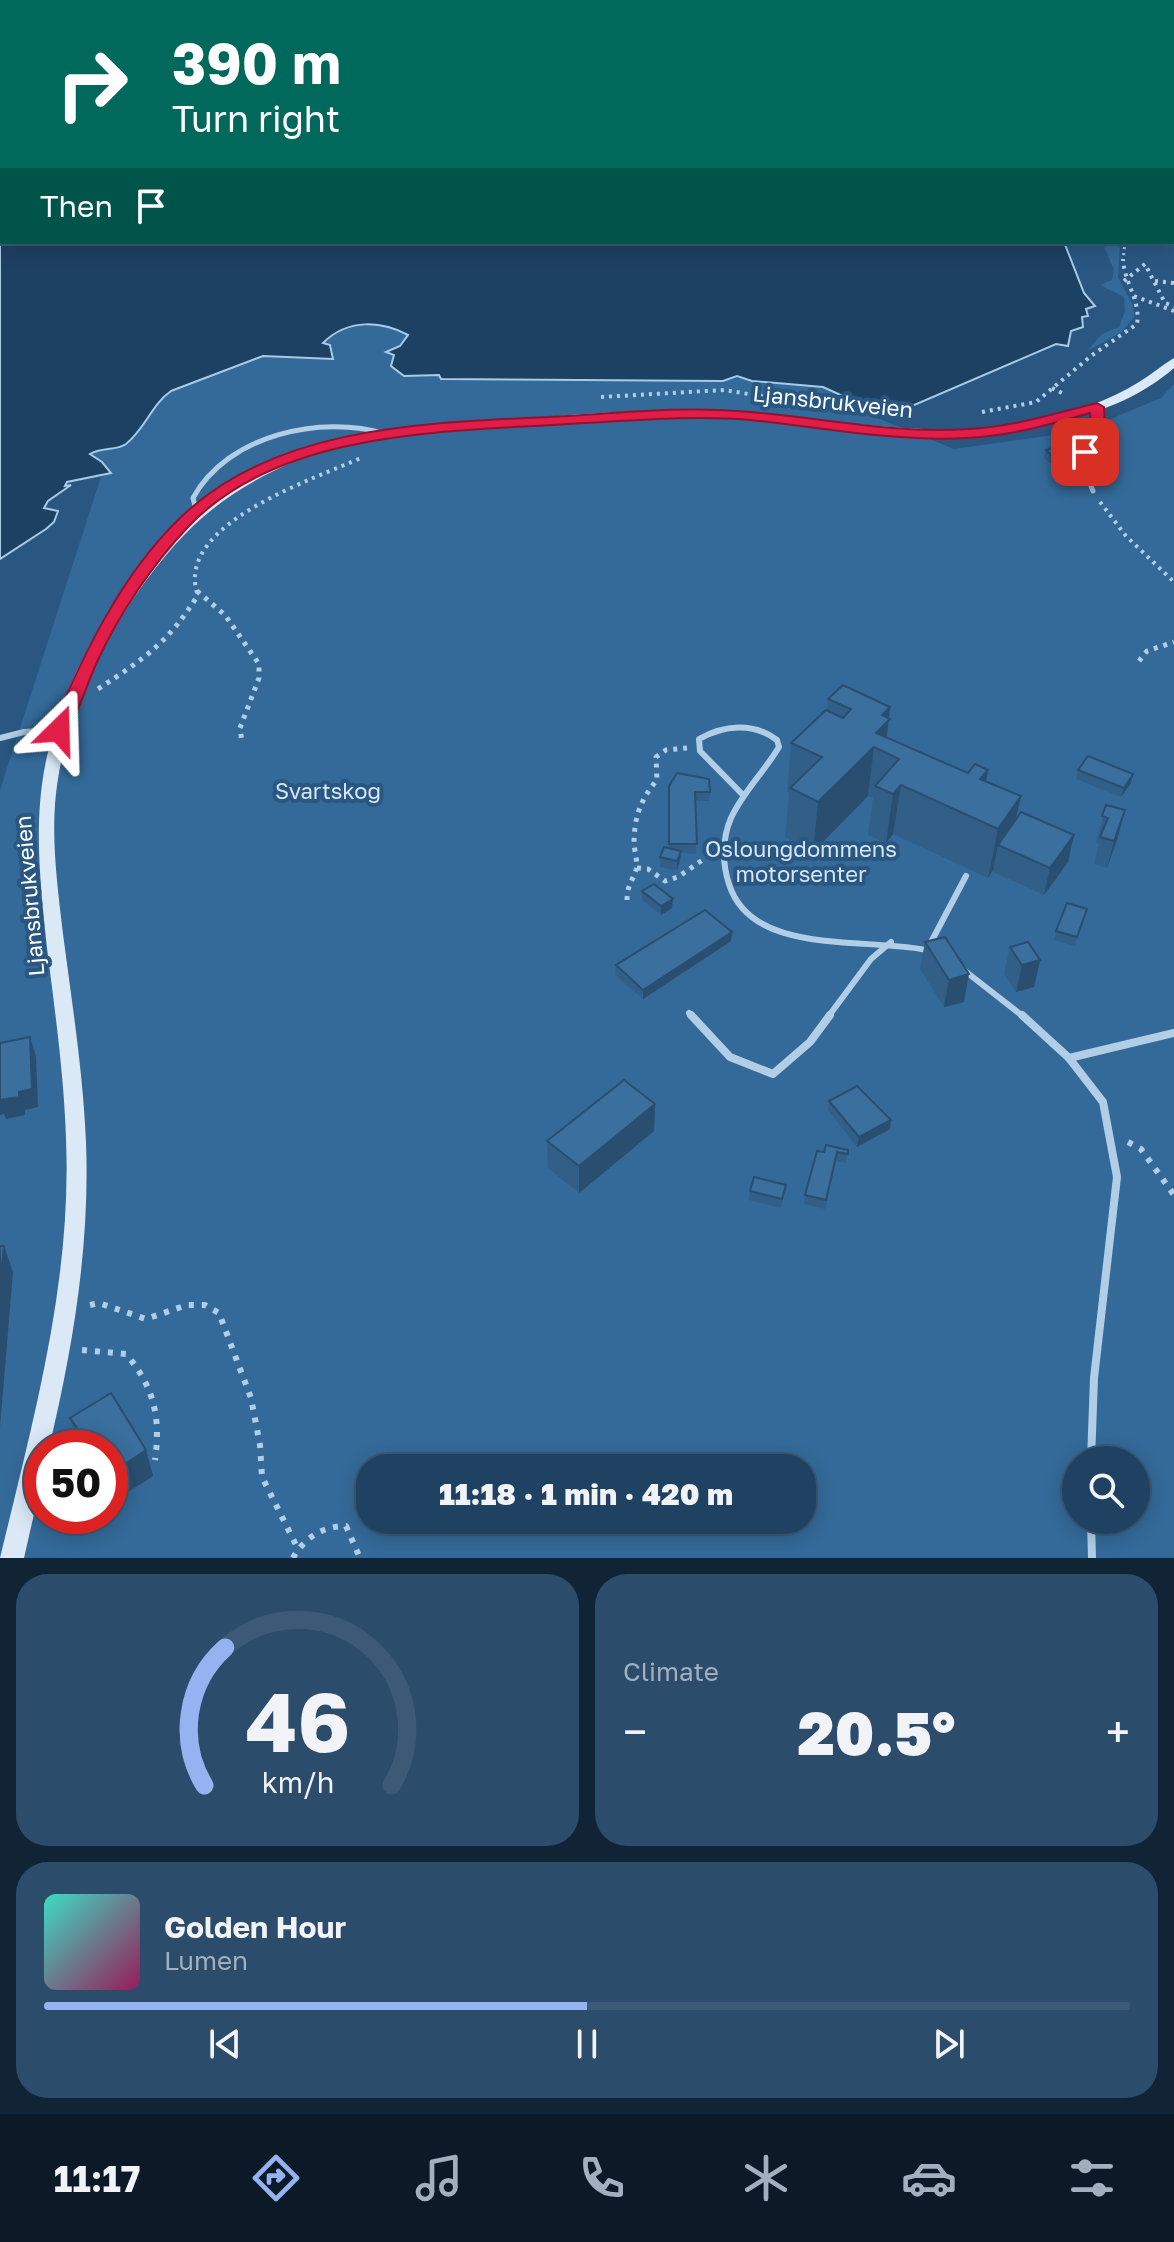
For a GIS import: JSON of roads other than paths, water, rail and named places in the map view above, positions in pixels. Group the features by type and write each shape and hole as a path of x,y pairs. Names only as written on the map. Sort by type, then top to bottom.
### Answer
{"main road":[{"name":"Ljansbrukveien","path":"12,1558 58,1350 75,1231 76,1141 51,906 46,818 50,770 62,723 90,658 140,577 169,538 196,510 246,477 288,458 339,443 386,434 479,425 687,413 748,416 877,432 965,434 1018,429 1097,407 1137,389 1174,362"}],"lane":[{"path":"1093,491 1081,461 1098,427 1097,407"},
{"path":"196,510 193,498 201,481 241,451 262,442 335,424 366,427 386,434"},
{"path":"0,738 62,723"},
{"path":"744,796 700,751 699,739 711,731 761,729 777,740 779,747 744,796 730,822 724,850 726,886 737,905 762,925 813,941 891,942 928,949 945,959"},
{"path":"928,949 966,876"},
{"path":"689,1013 730,1057 773,1074 810,1042 871,959 891,942"},
{"path":"955,965 1034,1025 1069,1058 1103,1102 1116,1160 1116,1204 1094,1378 1092,1446"},
{"path":"1069,1058 1174,1033"},
{"path":"1091,1534 1092,1558"}],"park label":[{"name":"Svartskog","path":"328,790"},
{"name":"Osloungdommens motorsenter","path":"801,860"}]}
